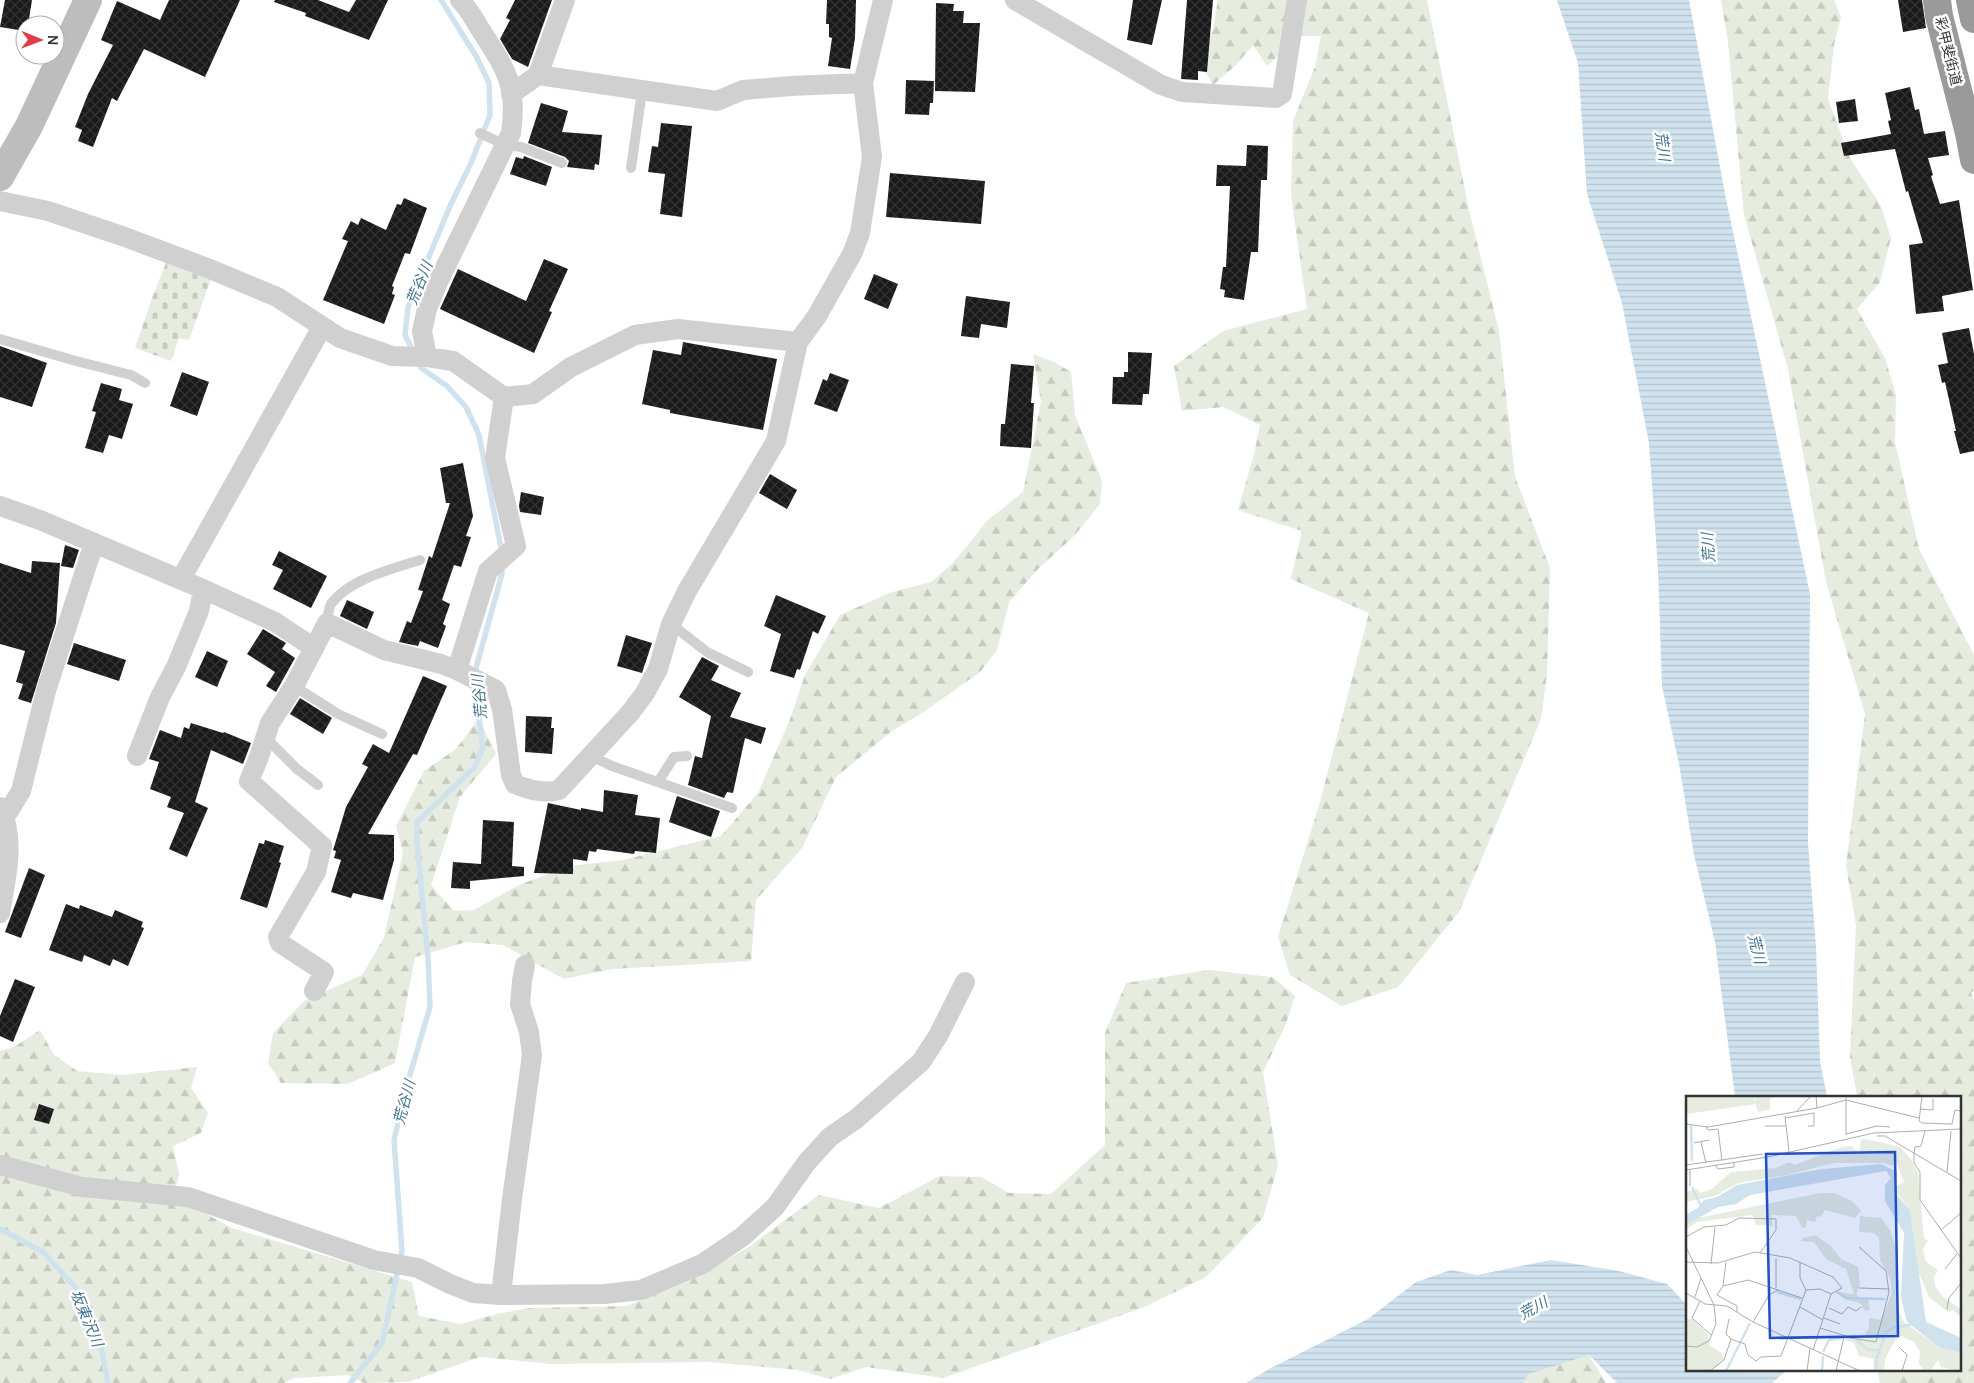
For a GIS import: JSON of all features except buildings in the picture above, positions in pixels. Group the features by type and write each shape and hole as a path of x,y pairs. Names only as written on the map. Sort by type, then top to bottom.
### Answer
{"highway":[{"name":"彩甲斐街道","path":"1937,0 1939,16 1969,133 1974,160"},
{"path":"1954,0 1969,133"},
{"path":"1970,0 1974,19"}],"street":[{"path":"0,177 29,126 88,0"},
{"path":"427,356 422,331 427,309 439,280 511,133 514,113 508,76 499,57 460,0"},
{"path":"512,94 538,75 565,0"},
{"path":"314,991 324,972 280,943 278,937 316,872 322,846 249,781 270,723 294,686 327,623 384,650 441,664 457,670 496,690 502,709 511,775 515,784 529,790 551,792 559,790 630,713 645,693 658,669 671,624 687,591 776,441 798,342 817,316 853,252 860,233 872,157 863,83 883,0"},
{"path":"1016,0 1161,85 1182,92 1276,98 1282,94 1297,0"},
{"path":"538,75 717,101 743,90 863,83"},
{"path":"0,201 48,210 210,269 276,297 340,338 392,356 427,356 453,361 504,397 533,394 571,366 636,335 678,329 798,342"},
{"path":"181,579 322,326"},
{"path":"457,670 488,571 516,546 495,458 504,397"},
{"path":"0,506 40,520 181,579 275,622 314,648"},
{"path":"0,913 9,855 2,812 21,791 46,691 94,543"},
{"path":"137,756 160,697 176,667 199,611 202,589"},
{"path":"501,1295 532,1054 529,1032 520,1004 522,981 526,965"},
{"path":"0,1165 82,1187 188,1197 374,1260 418,1268 473,1293 501,1295 604,1294 641,1290 702,1264 742,1237 775,1207 807,1162 830,1137 856,1119 921,1062 938,1036 965,982"}],"lane":[{"path":"630,168 642,91"},
{"path":"480,133 505,145 521,147 562,163"},
{"path":"0,339 131,375 145,383"},
{"path":"327,623 330,605 346,589 378,573 420,560"},
{"path":"671,624 707,652 748,672"},
{"path":"294,686 338,714 382,734"},
{"path":"264,737 297,769 318,785"},
{"path":"591,756 612,766 732,808"},
{"path":"658,782 674,757 688,756"}],"green space":[{"path":"1218,0 1427,0 1469,210 1499,331 1515,477 1550,568 1547,674 1541,719 1459,912 1398,987 1342,1006 1290,975 1278,937 1320,802 1369,613 1291,579 1302,531 1238,510 1260,425 1224,407 1182,411 1174,366 1223,331 1307,309 1291,195 1293,121 1315,67 1321,36 1300,36 1267,66 1253,45 1236,65 1213,85 1200,62 1213,29"},
{"path":"1721,0 1834,0 1841,17 1834,45 1828,99 1850,158 1881,206 1891,238 1880,282 1857,309 1885,358 1896,395 1895,442 1919,549 1974,655 1974,990 1971,993 1974,1000 1974,1383 1880,1383 1877,1370 1962,1370 1962,1096 1857,1096 1850,1056 1856,925 1846,866 1865,714 1826,582 1788,369 1744,215 1728,42"},
{"path":"166,263 211,279 189,340 179,338 171,361 135,348"},
{"path":"1033,354 1054,362 1071,372 1075,415 1102,481 1100,504 1074,536 1038,569 1009,602 997,650 980,672 925,711 892,731 836,777 802,848 756,900 751,961 613,969 564,979 503,945 466,942 415,957 395,1063 348,1084 281,1083 268,1063 273,1033 304,1001 362,975 384,938 403,853 396,826 424,771 456,749 479,718 496,754 460,797 431,885 454,911 474,910 519,885 569,866 623,860 721,836 758,793 789,722 805,675 840,615 889,593 931,582 953,563 987,521 1023,492 1041,402"},
{"path":"1209,970 1273,977 1295,996 1285,1026 1263,1072 1278,1166 1263,1218 1206,1277 1142,1308 943,1378 866,1367 830,1379 798,1370 710,1362 551,1364 480,1357 408,1382 364,1383 348,1375 294,1378 284,1383 0,1383 0,1051 14,1047 40,1030 54,1055 77,1071 123,1075 197,1067 191,1088 208,1113 201,1133 173,1146 179,1174 174,1196 232,1228 412,1282 419,1316 461,1324 529,1308 627,1306 689,1281 749,1247 819,1195 879,1208 940,1176 981,1177 1009,1193 1051,1194 1105,1145 1105,1033 1126,983"},
{"path":"1589,1355 1606,1383 1522,1383 1529,1374"}],"water":[{"name":"荒川","path":"1557,0 1689,0 1725,194 1810,594 1808,843 1816,948 1820,1061 1827,1096 1735,1096 1715,942 1694,855 1679,764 1662,686 1658,568 1649,443 1622,303 1587,194 1578,63"},
{"name":"荒川","path":"1551,1260 1619,1271 1667,1284 1686,1304 1686,1370 1787,1370 1772,1383 1617,1383 1589,1355 1529,1374 1522,1383 1246,1383 1271,1368 1368,1319 1416,1282 1451,1270 1477,1275"}],"waterway":[{"name":"荒谷川","path":"414,353 405,335 408,307 490,115 489,83 476,56 441,0"},
{"name":"荒谷川","path":"418,361 421,368 447,386 466,407 479,435 502,553"},
{"name":"荒谷川","path":"477,675 476,668 502,574 502,565"},
{"name":"荒谷川","path":"350,1383 382,1343 402,1251 394,1140 406,1088 430,1007 417,822 474,768 483,748 477,686"},
{"name":"坂東沢川","path":"0,1229 43,1252 76,1288 100,1343 108,1383"}]}
